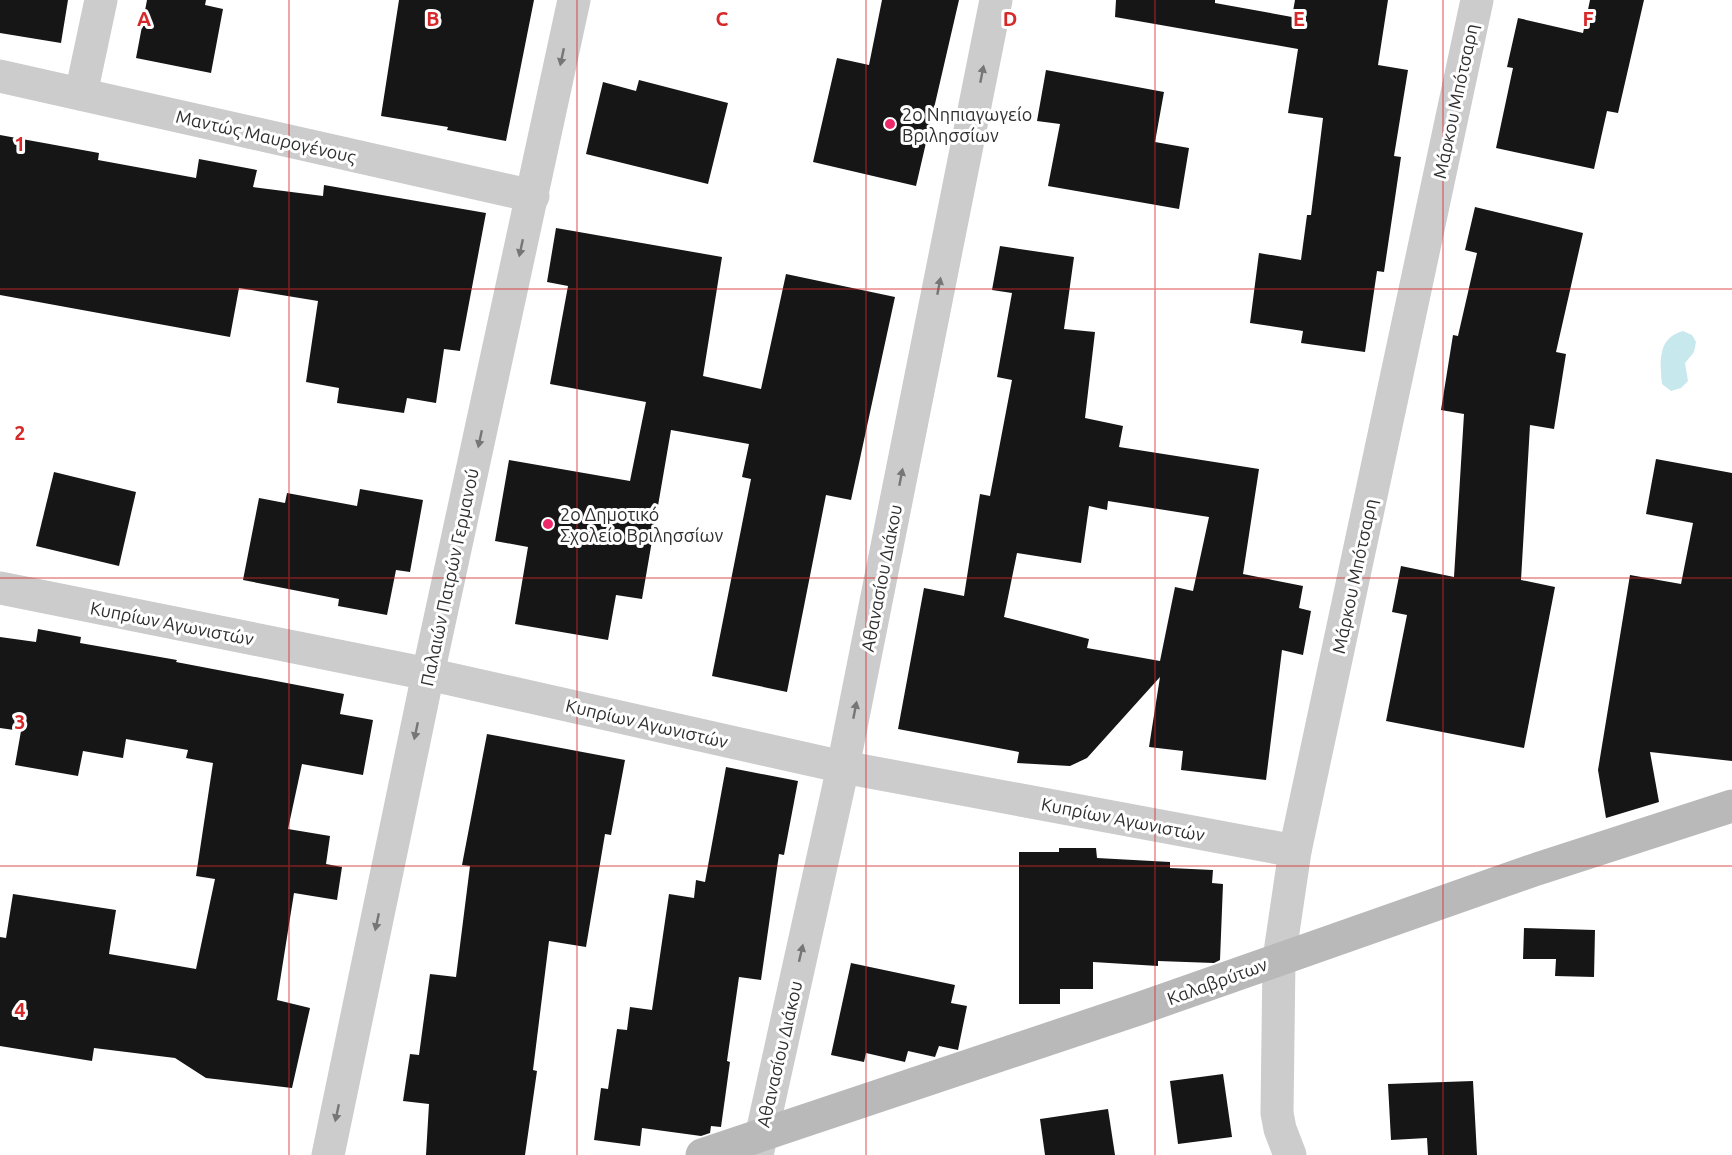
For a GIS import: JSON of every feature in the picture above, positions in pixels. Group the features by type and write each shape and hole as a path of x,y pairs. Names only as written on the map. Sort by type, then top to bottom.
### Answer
{"street":[{"path":"81,94 101,0"},
{"name":"Παλαιών Πατρών Γερμανού","path":"328,1155 428,674 574,0"},
{"name":"Αθανασίου Διάκου","path":"759,1144 843,767 996,0"},
{"name":"Μάρκου Μπότσαρη","path":"1290,1155 1280,1129 1277,1113 1279,958 1295,851 1477,0"},
{"name":"Μαντώς Μαυρογένους","path":"0,76 532,195"},
{"name":"Κυπρίων Αγωνιστών","path":"0,588 428,674 843,767 1295,851"},
{"name":"Καλαβρύτων","path":"702,1155 759,1144 1279,958 1732,806"}],"water":[{"path":"1683,331 1692,335 1696,342 1694,352 1685,363 1688,381 1681,388 1671,391 1662,384 1662,352 1668,339"}],"building":[{"path":"0,0 68,0 61,43 0,33"},
{"path":"147,0 206,0 205,5 223,9 211,73 136,58"},
{"path":"399,0 534,0 506,141 447,130 448,127 381,116"},
{"name":"2ο Νηπιαγωγείο Βριλησσίων","path":"882,0 959,0 916,186 813,162 837,58 869,65"},
{"path":"1116,0 1215,0 1215,3 1292,17 1295,0 1388,0 1378,65 1408,70 1394,156 1401,157 1384,272 1377,271 1365,352 1301,343 1303,331 1250,323 1259,253 1301,260 1307,215 1311,215 1323,118 1288,113 1298,49 1115,17"},
{"path":"1590,0 1644,0 1618,113 1607,111 1594,169 1496,148 1513,68 1507,67 1518,18 1583,33"},
{"path":"1046,70 1164,92 1155,142 1189,148 1179,209 1048,186 1060,124 1037,121"},
{"path":"639,80 728,103 708,184 586,154 603,82 636,91"},
{"path":"0,135 99,153 98,160 196,178 199,159 257,170 253,187 323,196 324,185 486,213 460,351 444,349 436,403 407,398 404,413 337,403 339,388 306,382 318,301 239,288 230,337 0,295"},
{"path":"1475,207 1583,233 1556,352 1566,354 1554,429 1530,425 1521,580 1555,587 1524,748 1386,721 1407,615 1392,612 1401,566 1454,577 1464,414 1441,410 1453,335 1458,336 1477,253 1465,250"},
{"path":"556,228 722,257 703,376 761,389 786,274 895,297 851,500 826,495 787,692 712,676 751,479 742,477 749,444 671,430 642,599 616,595 608,640 515,624 528,547 495,541 509,460 630,481 646,402 550,384 568,286 547,282"},
{"path":"1000,246 1074,257 1064,329 1095,332 1085,418 1123,426 1119,447 1259,469 1243,574 1303,586 1299,608 1311,611 1303,655 1282,650 1266,780 1181,770 1183,751 1149,747 1160,677 1087,758 1070,766 1017,763 1019,752 898,729 924,588 964,596 980,494 990,496 1012,380 997,377 1012,293 992,290","holes":["1108,501 1209,517 1193,591 1175,587 1160,661 1087,648 1089,639 1004,617 1017,553 1081,563 1089,506 1107,510"]},
{"path":"1656,459 1732,473 1732,761 1650,752 1659,802 1606,818 1598,770 1630,575 1681,584 1693,523 1646,514"},
{"path":"54,472 136,492 119,566 36,546"},
{"path":"360,489 423,500 410,572 396,570 387,615 338,606 339,599 243,580 259,498 285,503 287,493 357,506"},
{"path":"38,629 81,637 80,643 344,694 340,714 373,720 363,775 302,764 288,829 330,836 326,864 342,867 337,900 294,893 277,1000 310,1008 292,1088 206,1078 175,1058 94,1048 92,1061 0,1046 0,937 6,938 13,894 116,910 109,954 196,969 215,879 196,876 213,763 186,758 188,750 126,739 123,758 83,751 78,776 15,765 21,731 0,728 0,637 36,642"},
{"path":"487,734 625,760 611,835 605,834 586,947 549,941 533,1070 537,1071 525,1155 426,1155 429,1104 403,1101 410,1054 419,1055 430,974 456,977 470,866 462,865"},
{"path":"726,767 798,781 784,855 779,854 761,980 739,977 727,1061 730,1062 721,1127 711,1126 710,1133 701,1136 642,1128 640,1146 594,1140 601,1088 608,1089 617,1029 627,1030 630,1007 652,1010 669,894 694,898 696,880 705,882"},
{"path":"1059,848 1096,848 1097,858 1170,862 1170,868 1213,870 1212,883 1223,884 1220,960 1214,963 1158,961 1158,966 1093,962 1093,989 1060,989 1060,1004 1019,1004 1019,852 1059,852"},
{"path":"1524,928 1595,930 1594,977 1555,976 1556,959 1523,959"},
{"path":"851,963 955,985 951,1003 967,1006 958,1050 939,1046 935,1057 908,1051 905,1062 866,1053 864,1062 831,1055"},
{"path":"1223,1074 1232,1137 1178,1144 1170,1081"},
{"path":"1473,1081 1477,1155 1428,1155 1427,1138 1391,1140 1388,1084"},
{"path":"1108,1109 1115,1155 1045,1155 1040,1119"}],"place":[{"name":"2ο Νηπιαγωγείο Βριλησσίων","path":"890,124"},
{"name":"2ο Δημοτικό Σχολείο Βριλησσίων","path":"548,524"}]}
